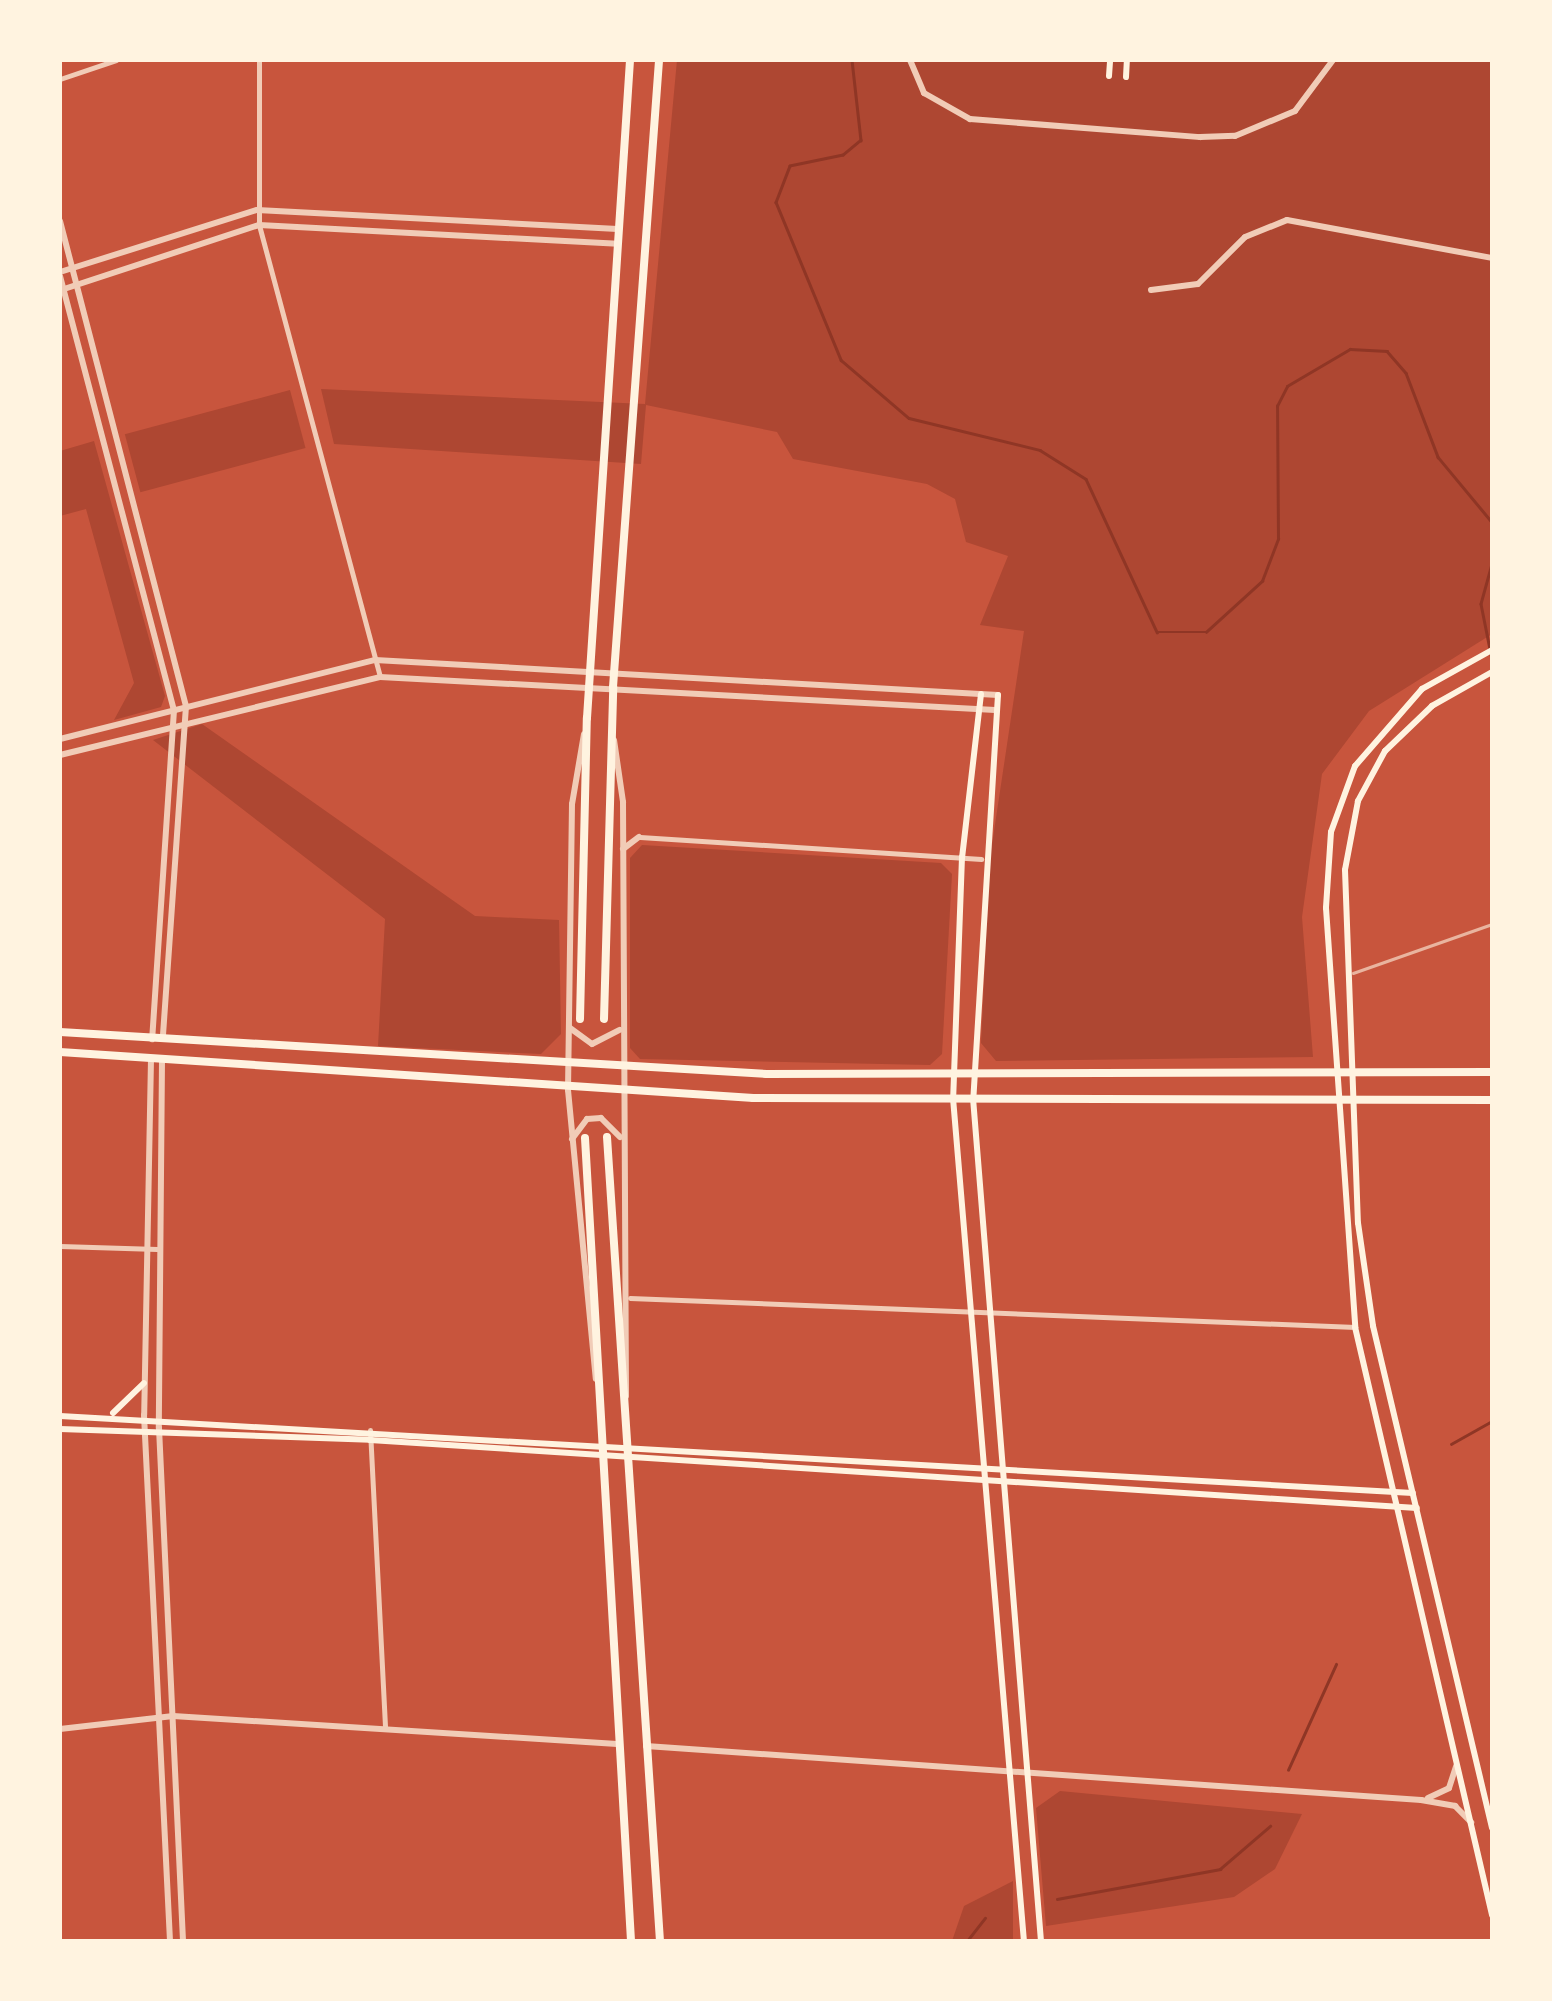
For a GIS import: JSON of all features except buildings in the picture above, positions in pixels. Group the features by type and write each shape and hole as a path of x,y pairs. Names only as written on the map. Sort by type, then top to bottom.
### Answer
{"main road":[{"path":"580,1018 587,718 630,60"},
{"path":"604,1018 611,719 659,60"},
{"path":"1109,76 1110,60"},
{"path":"1126,77 1127,60"},
{"path":"1492,650 1422,690 1371,741 1331,832 1342,1226 1355,1327 1434,1651 1492,1914"},
{"path":"1492,672 1432,706 1385,751 1349,834 1358,1223 1398,1431 1492,1828"},
{"path":"981,694 962,858 953,1098 1024,1941"},
{"path":"998,695 981,859 972,1076 1042,1941"},
{"path":"60,1032 621,1069 953,1076 1492,1072"},
{"path":"60,1052 621,1092 1492,1100"},
{"path":"607,1136 660,1941"},
{"path":"585,1138 606,1423 617,1744 631,1941"},
{"path":"110,1415 144,1383"},
{"path":"60,1416 159,1415 1413,1493"},
{"path":"60,1430 159,1428 370,1440 1417,1508"}],"street":[{"path":"60,79 116,60"},
{"path":"259,60 257,210 380,677"},
{"path":"910,60 924,93 970,119 1200,137 1266,128 1295,111 1333,60"},
{"path":"152,1039 174,710 60,274 257,210 618,229"},
{"path":"60,220 186,706 163,1040"},
{"path":"1151,290 1198,284 1245,237 1287,220 1492,258"},
{"path":"62,289 260,225 617,244"},
{"path":"60,739 374,660 998,695"},
{"path":"60,755 380,677 995,710"},
{"path":"587,718 572,804 568,1090 590,1350 606,1423"},
{"path":"611,719 622,850 621,1138 630,1298 625,1408"},
{"path":"622,850 638,836 981,859"},
{"path":"569,1027 592,1044 622,1028"},
{"path":"151,1059 144,1249 144,1428 170,1941"},
{"path":"162,1060 157,1249 159,1428 184,1941"},
{"path":"572,1139 587,1119 601,1118 621,1138"},
{"path":"60,1246 157,1249"},
{"path":"630,1298 1355,1327"},
{"path":"370,1430 385,1728"},
{"path":"60,1729 173,1716 617,1744"},
{"path":"646,1746 1422,1800 1455,1806 1471,1822"},
{"path":"1422,1800 1449,1788 1458,1760"}],"shaded area":[{"path":"677,60 1492,60 1492,634 1369,711 1322,774 1302,917 1313,1057 996,1061 981,1043 990,858 1024,631 980,625 1008,556 966,542 955,499 927,484 793,459 777,432 646,405 641,464 334,444 321,389 645,404"},
{"path":"290,390 306,448 140,492 125,434"},
{"path":"94,441 165,696 161,707 114,720 134,683 86,509 60,516 60,451"},
{"path":"202,724 475,916 559,920 561,1034 541,1054 378,1046 385,919 153,740"},
{"path":"642,845 941,863 952,874 942,1054 930,1065 640,1059 630,1048 630,858"},
{"path":"1060,1791 1302,1814 1275,1869 1234,1897 1046,1926 1036,1808"},
{"path":"1013,1881 1013,1941 952,1941 964,1906"}],"waterway":[{"path":"852,60 861,140 843,155 790,166 776,202 841,360 909,418 1040,450 1086,479 1157,632 1206,632 1262,581 1278,539 1277,406 1287,386 1350,349 1387,351 1406,373 1438,457 1492,522"},
{"path":"1492,564 1481,604 1492,659"},
{"path":"1451,1444 1492,1421"},
{"path":"1288,1770 1336,1664"},
{"path":"1057,1899 1220,1869 1270,1826"},
{"path":"967,1941 985,1918"}],"railway":[{"path":"1353,973 1492,924"}]}
